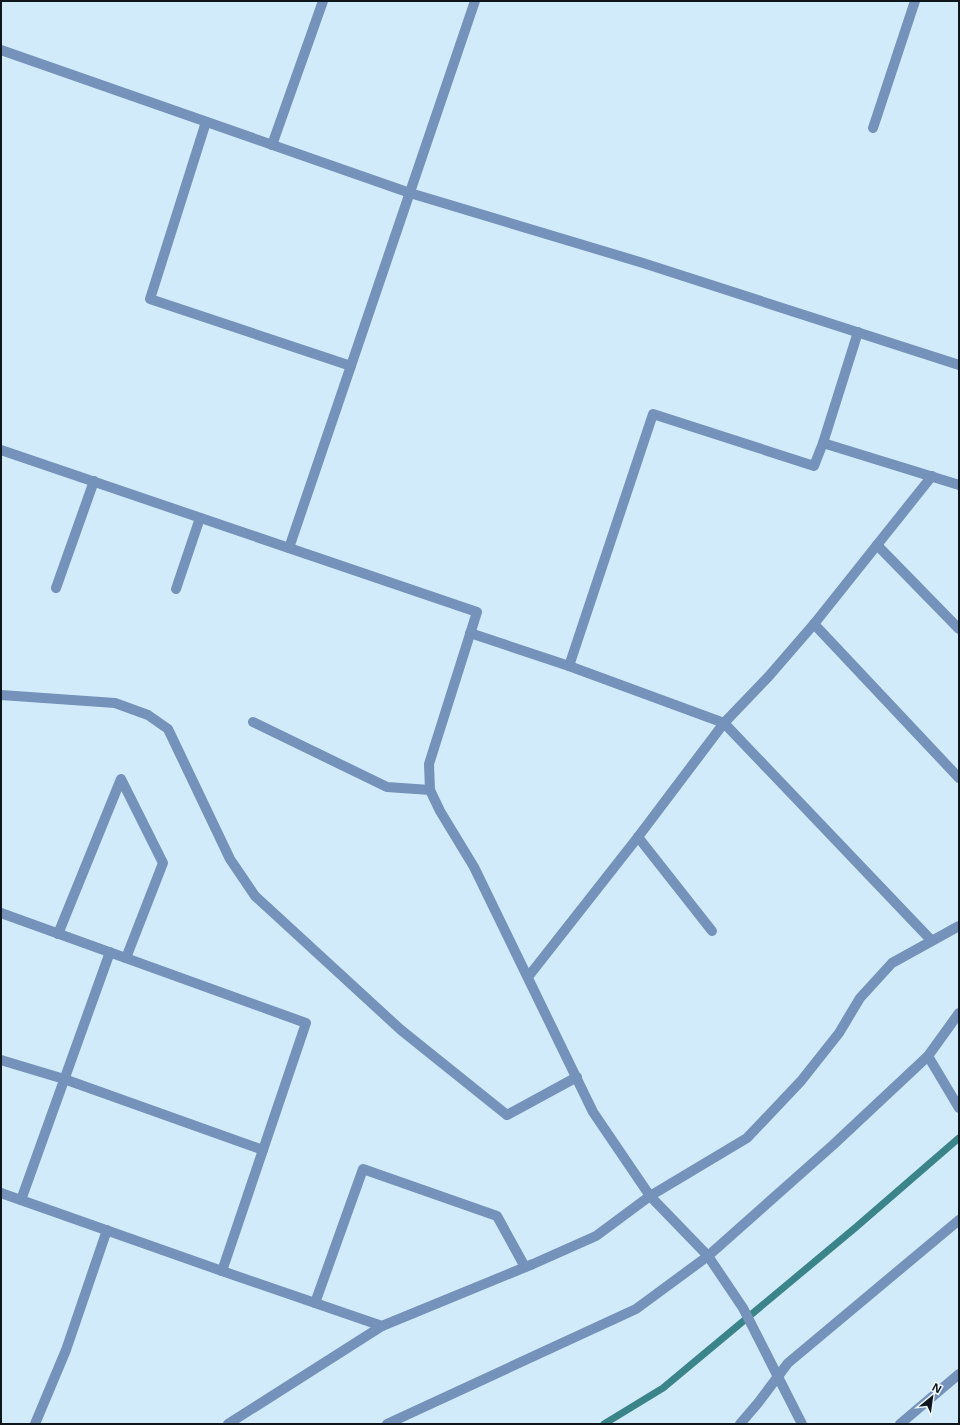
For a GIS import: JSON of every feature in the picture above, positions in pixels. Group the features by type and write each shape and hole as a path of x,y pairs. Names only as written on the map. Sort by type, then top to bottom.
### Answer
{"street":[{"path":"272,145 323,1"},
{"path":"289,548 475,1"},
{"path":"873,128 915,1"},
{"path":"1,50 410,192 643,264 959,365"},
{"path":"206,122 150,299 351,366"},
{"path":"569,666 653,414 814,466 823,443 858,332"},
{"path":"823,443 959,485"},
{"path":"1,450 477,612 429,764 430,790 440,811 474,867 593,1112 650,1196 708,1256 743,1308 750,1326 802,1424"},
{"path":"528,977 638,837 724,723 769,676 814,624 932,476"},
{"path":"56,588 94,481"},
{"path":"176,590 200,518"},
{"path":"877,545 959,629"},
{"path":"814,624 959,778"},
{"path":"470,633 569,666 724,723 931,940"},
{"path":"1,695 115,703 148,714 168,729 230,859 255,896 401,1030 507,1115 576,1077"},
{"path":"253,722 387,787 430,790"},
{"path":"58,934 121,779 162,863 126,958"},
{"path":"638,837 712,931"},
{"path":"1,913 306,1023 222,1271"},
{"path":"228,1424 382,1326 596,1236 650,1196 747,1138 801,1081 839,1033 860,998 892,963 931,940 959,926"},
{"path":"21,1200 110,952"},
{"path":"387,1424 636,1309 708,1256 833,1145 928,1056 959,1013"},
{"path":"928,1056 959,1108"},
{"path":"1,1060 64,1079 263,1150"},
{"path":"315,1303 363,1169 497,1216 525,1267"},
{"path":"1,1193 382,1326"},
{"path":"740,1424 788,1363 959,1220"},
{"path":"35,1424 66,1350 107,1230"},
{"path":"900,1424 959,1374"}],"waterway":[{"path":"604,1424 663,1388 855,1228 959,1138"}]}
